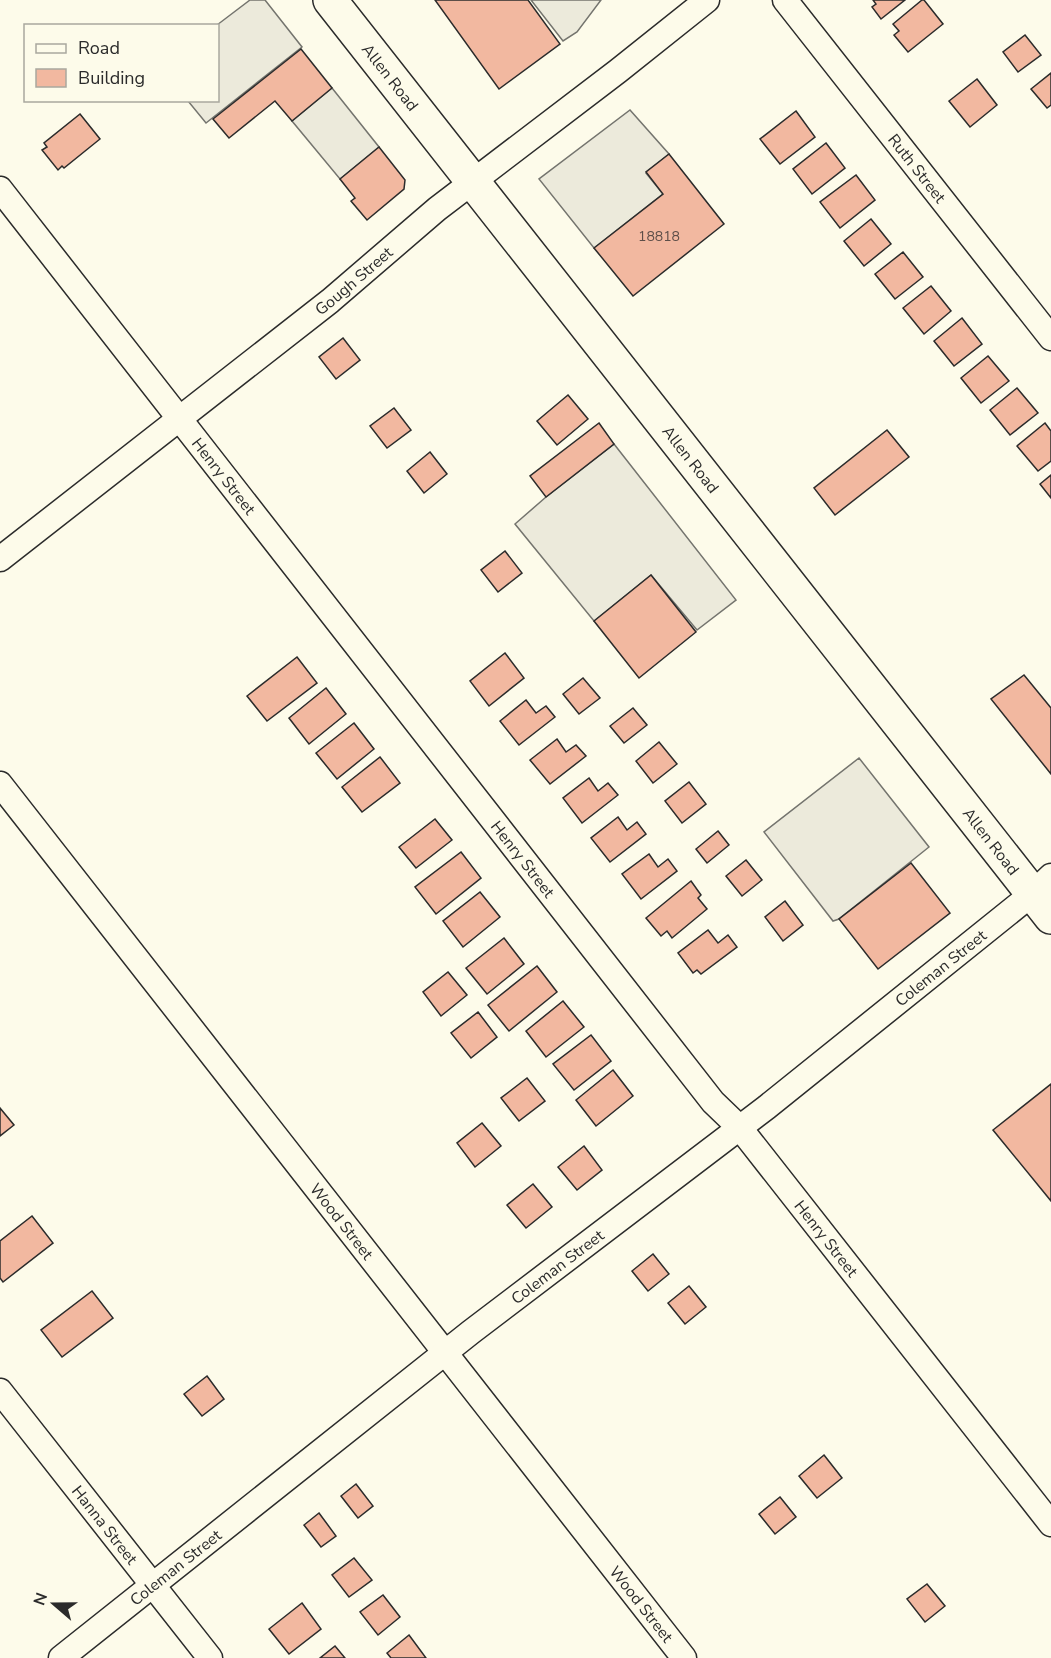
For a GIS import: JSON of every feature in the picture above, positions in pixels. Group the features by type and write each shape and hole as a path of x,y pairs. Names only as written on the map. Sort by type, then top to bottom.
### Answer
{"main road":[{"name":"Allen Road","path":"330,0 473,183 1045,896"}],"street":[{"name":"Gough Street","path":"0,559 330,301 438,209 618,71 706,0"},
{"name":"Ruth Street","path":"785,0 1051,338"},
{"name":"Henry Street","path":"0,189 713,1102 740,1128 1051,1524"},
{"name":"Wood Street","path":"0,784 684,1658"},
{"name":"Coleman Street","path":"61,1658 445,1353 1045,896"},
{"name":"Hanna Street","path":"0,1391 210,1658"}],"shaded area":[{"path":"250,0 265,0 302,47 206,123 189,102 219,102 218,24"},
{"path":"531,0 601,0 577,32 563,41"},
{"path":"332,88 379,147 340,179 292,121"},
{"path":"630,110 669,154 646,173 663,194 594,248 539,179"},
{"path":"614,444 736,600 697,630 651,575 594,621 515,524"},
{"path":"859,758 929,847 839,919 833,921 764,832"}],"building":[{"path":"435,0 528,0 560,44 499,89"},
{"path":"873,0 905,0 881,19 872,7 876,4"},
{"path":"922,0 943,24 908,52 894,35 899,31 893,24"},
{"path":"1025,35 1041,55 1018,72 1003,52"},
{"path":"301,49 332,88 292,121 275,101 229,138 213,119"},
{"path":"1051,73 1051,105 1047,108 1031,89"},
{"path":"977,79 997,105 970,127 949,101"},
{"path":"796,111 815,137 780,164 760,139"},
{"path":"80,114 100,139 64,168 62,166 58,170 42,150 47,147 44,143"},
{"path":"826,143 845,168 812,194 793,169"},
{"path":"379,147 405,180 404,189 367,220 351,201 355,198 340,179"},
{"path":"669,154 724,224 633,296 594,248 663,194 646,172"},
{"path":"856,175 875,200 840,228 820,202"},
{"path":"871,219 891,244 864,266 844,241"},
{"path":"903,252 923,277 895,299 875,274"},
{"path":"931,286 951,311 924,334 903,308"},
{"path":"962,318 982,344 954,366 934,341"},
{"path":"343,338 360,360 336,379 319,357"},
{"path":"988,356 1009,381 981,403 961,378"},
{"path":"1017,388 1038,413 1010,435 990,410"},
{"path":"568,395 588,419 557,445 537,421"},
{"path":"394,408 411,430 387,448 370,426"},
{"path":"599,423 614,444 546,497 530,476"},
{"path":"1045,423 1051,431 1051,461 1038,471 1017,446"},
{"path":"887,430 909,457 835,515 814,488"},
{"path":"430,452 447,474 424,493 407,471"},
{"path":"1051,475 1051,498 1040,484"},
{"path":"505,551 522,573 498,592 481,570"},
{"path":"651,575 696,632 639,678 594,621"},
{"path":"505,653 524,678 489,706 470,681"},
{"path":"297,657 317,683 267,721 247,696"},
{"path":"1024,675 1051,708 1051,774 991,699"},
{"path":"583,678 600,698 579,714 563,694"},
{"path":"326,688 346,714 309,744 289,718"},
{"path":"526,700 536,713 546,706 555,717 519,745 500,721"},
{"path":"633,708 647,725 624,743 610,726"},
{"path":"354,723 374,749 337,779 316,753"},
{"path":"557,739 566,752 576,745 586,756 550,784 530,760"},
{"path":"659,742 677,764 653,783 636,761"},
{"path":"380,757 400,783 362,812 342,787"},
{"path":"589,778 598,791 608,783 618,795 582,823 563,798"},
{"path":"689,782 706,804 682,823 665,801"},
{"path":"618,817 627,830 637,822 646,834 610,862 591,838"},
{"path":"435,819 452,840 416,868 399,847"},
{"path":"718,831 729,845 707,863 696,849"},
{"path":"461,852 481,878 436,914 415,887"},
{"path":"649,854 658,867 668,859 677,871 641,899 622,874"},
{"path":"746,860 762,880 742,896 726,876"},
{"path":"911,863 950,913 878,969 839,919"},
{"path":"691,881 701,895 698,898 707,909 672,938 667,931 661,936 646,918"},
{"path":"480,892 500,917 463,947 443,921"},
{"path":"785,901 803,925 783,941 765,917"},
{"path":"708,930 718,943 728,935 737,947 701,974 697,970 693,973 678,953"},
{"path":"504,938 524,964 487,994 466,968"},
{"path":"537,966 557,992 509,1031 488,1005"},
{"path":"448,972 467,995 441,1016 423,992"},
{"path":"563,1001 584,1027 546,1057 526,1031"},
{"path":"478,1012 497,1037 471,1058 451,1033"},
{"path":"591,1035 611,1061 574,1090 553,1064"},
{"path":"613,1070 633,1096 596,1126 576,1100"},
{"path":"527,1078 545,1101 519,1121 501,1098"},
{"path":"1051,1084 1051,1201 993,1130"},
{"path":"0,1108 14,1125 0,1136"},
{"path":"482,1123 501,1146 475,1167 457,1143"},
{"path":"584,1146 602,1170 577,1190 558,1167"},
{"path":"533,1184 552,1207 526,1228 507,1205"},
{"path":"32,1216 53,1243 3,1282 0,1278 0,1241"},
{"path":"653,1254 669,1274 648,1291 632,1271"},
{"path":"689,1286 706,1307 685,1324 668,1303"},
{"path":"92,1291 113,1318 62,1357 41,1330"},
{"path":"207,1376 224,1399 202,1416 184,1394"},
{"path":"824,1455 842,1478 817,1498 799,1476"},
{"path":"356,1484 373,1506 358,1518 341,1496"},
{"path":"780,1497 796,1517 775,1534 759,1514"},
{"path":"319,1513 336,1536 321,1547 304,1525"},
{"path":"354,1558 372,1580 349,1597 332,1575"},
{"path":"927,1584 945,1606 925,1622 907,1599"},
{"path":"383,1595 400,1617 378,1635 360,1612"},
{"path":"302,1603 321,1629 289,1654 269,1629"},
{"path":"409,1635 426,1658 391,1658 387,1653"},
{"path":"335,1646 345,1658 320,1658"}]}
